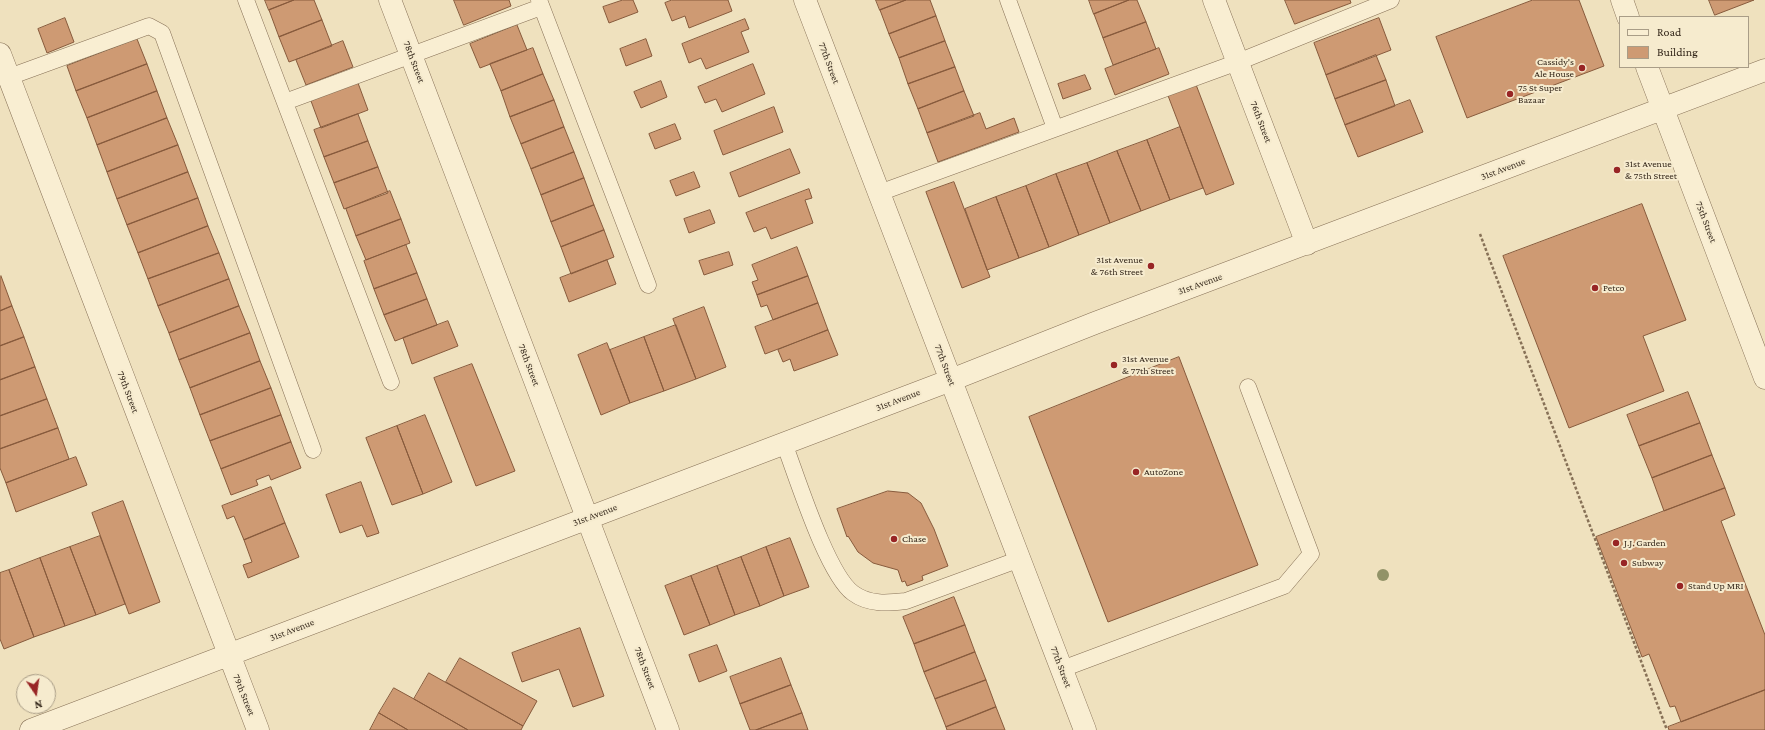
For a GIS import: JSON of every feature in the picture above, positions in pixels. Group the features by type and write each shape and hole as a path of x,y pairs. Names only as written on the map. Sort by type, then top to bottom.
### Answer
{"street":[{"name":"78th Street","path":"390,0 668,730"},
{"name":"77th Street","path":"805,0 1085,730"},
{"name":"76th Street","path":"1214,0 1307,244"},
{"path":"1622,0 1628,16"},
{"name":"79th Street","path":"0,54 258,730"},
{"name":"75th Street","path":"1647,68 1765,378"},
{"name":"31st Avenue","path":"31,730 952,380 1095,323 1765,70"}],"lane":[{"path":"246,0 390,382"},
{"path":"1008,0 1055,128"},
{"path":"879,193 1238,62 1391,0"},
{"path":"285,102 412,55 540,4 648,285"},
{"path":"9,77 149,26 162,33 313,450"},
{"path":"1062,669 1284,586 1311,554 1248,387"},
{"path":"784,443 829,560 842,582 853,593 870,602 889,603 906,601 1020,559"}],"path":[{"path":"1480,234 1667,730"}],"building":[{"path":"265,0 294,0 269,10"},
{"path":"294,0 314,0 322,20 279,37 269,10"},
{"path":"454,0 509,0 511,6 464,25"},
{"path":"623,0 633,0 638,12 609,23 603,7"},
{"path":"672,0 728,0 732,11 689,28 685,16 672,21 665,3"},
{"path":"876,0 906,0 880,10"},
{"path":"906,0 930,0 936,16 889,34 880,10"},
{"path":"1089,0 1129,0 1094,14"},
{"path":"1129,0 1137,0 1146,22 1103,38 1094,14"},
{"path":"1285,0 1350,0 1351,3 1295,24"},
{"path":"1533,0 1579,0 1604,66 1467,118 1436,37"},
{"path":"1709,0 1754,0 1715,15"},
{"path":"936,16 945,41 899,58 889,34"},
{"path":"65,18 74,42 47,53 38,29"},
{"path":"1379,18 1391,50 1326,75 1314,43"},
{"path":"745,19 749,29 741,32 749,52 706,69 701,58 689,63 682,44"},
{"path":"322,20 332,46 289,62 279,37"},
{"path":"1146,22 1156,49 1113,65 1103,38"},
{"path":"517,25 527,50 480,68 470,44"},
{"path":"137,39 147,64 76,91 67,66"},
{"path":"646,39 652,56 626,66 620,49"},
{"path":"343,41 353,67 306,85 296,60"},
{"path":"945,41 955,67 908,84 899,58"},
{"path":"533,48 543,74 501,91 490,64"},
{"path":"1159,48 1169,74 1115,95 1105,69"},
{"path":"1376,55 1386,80 1335,99 1326,75"},
{"path":"147,64 157,91 87,118 76,91"},
{"path":"753,64 765,94 722,112 716,99 705,103 698,87"},
{"path":"955,67 964,91 918,109 908,84"},
{"path":"543,74 554,100 510,117 501,91"},
{"path":"1085,75 1091,89 1063,99 1058,84"},
{"path":"1386,80 1395,106 1345,125 1335,99"},
{"path":"661,81 667,97 641,108 634,92"},
{"path":"1195,82 1234,184 1206,195 1167,93"},
{"path":"358,83 368,110 321,128 311,101"},
{"path":"157,91 167,118 97,145 87,118"},
{"path":"964,91 974,116 927,133 918,109"},
{"path":"554,100 564,127 521,144 510,117"},
{"path":"1410,100 1423,132 1358,157 1345,125"},
{"path":"774,107 783,132 723,155 714,131"},
{"path":"980,113 986,129 1014,118 1019,132 938,162 927,133"},
{"path":"358,114 368,141 324,157 314,130"},
{"path":"167,118 178,145 107,172 97,145"},
{"path":"675,124 681,139 655,149 649,134"},
{"path":"564,127 574,152 531,169 521,144"},
{"path":"1180,127 1203,188 1170,200 1147,140"},
{"path":"1147,140 1170,200 1141,211 1117,151"},
{"path":"368,141 378,167 334,183 324,157"},
{"path":"178,145 188,172 117,199 107,172"},
{"path":"790,149 800,173 739,197 730,173"},
{"path":"1117,151 1141,211 1110,223 1087,163"},
{"path":"574,152 584,178 541,195 531,169"},
{"path":"1087,163 1110,223 1079,235 1056,174"},
{"path":"378,167 388,193 344,209 334,183"},
{"path":"188,172 198,198 127,225 117,199"},
{"path":"694,172 700,187 676,196 670,181"},
{"path":"1056,174 1079,235 1049,247 1026,186"},
{"path":"584,178 594,205 551,222 541,195"},
{"path":"954,182 990,277 962,288 926,192"},
{"path":"1026,186 1049,247 1019,258 996,197"},
{"path":"809,189 812,198 805,200 813,223 771,239 766,227 754,232 746,213"},
{"path":"390,191 401,219 356,236 346,209"},
{"path":"996,197 1019,258 987,270 965,209"},
{"path":"198,198 208,226 138,253 127,225"},
{"name":"Petco","path":"1642,204 1686,320 1643,336 1664,391 1569,428 1503,256"},
{"path":"594,205 604,230 561,247 551,222"},
{"path":"710,210 715,223 689,233 684,219"},
{"path":"401,219 410,243 366,260 356,236"},
{"path":"208,226 219,253 148,279 138,253"},
{"path":"604,230 614,257 571,274 561,247"},
{"path":"406,245 417,273 374,289 364,261"},
{"path":"797,247 808,276 757,295 752,282 758,280 752,265"},
{"path":"729,252 733,265 704,275 699,261"},
{"path":"219,253 229,279 158,306 148,279"},
{"path":"607,260 616,284 569,302 560,278"},
{"path":"417,273 427,299 384,315 374,289"},
{"path":"1,276 12,306 0,311 0,277"},
{"path":"808,276 818,303 773,320 767,305 761,307 757,295"},
{"path":"229,279 239,306 169,333 158,306"},
{"path":"427,299 437,325 395,341 384,315"},
{"path":"818,303 828,330 765,354 755,327"},
{"path":"12,306 24,337 0,346 0,311"},
{"path":"239,306 250,333 179,360 169,333"},
{"path":"704,307 726,367 696,379 673,319"},
{"path":"448,321 458,346 412,364 403,338"},
{"path":"676,325 696,379 664,391 644,337"},
{"path":"828,330 838,355 794,371 790,359 783,362 778,350"},
{"path":"250,333 260,361 190,388 179,360"},
{"path":"24,337 35,367 0,380 0,346"},
{"path":"644,337 664,391 630,403 610,350"},
{"path":"607,343 630,403 601,415 578,355"},
{"name":"AutoZone","path":"1179,357 1258,565 1108,622 1029,417"},
{"path":"260,361 271,388 200,415 190,388"},
{"path":"472,364 515,471 476,486 434,378"},
{"path":"35,367 47,399 0,416 0,380"},
{"path":"271,388 281,415 210,441 200,415"},
{"path":"1688,392 1700,423 1639,446 1627,415"},
{"path":"47,399 58,428 0,449 0,416"},
{"path":"281,415 291,442 221,469 210,441"},
{"path":"425,415 452,482 423,494 397,426"},
{"path":"1700,423 1712,455 1652,478 1639,446"},
{"path":"397,426 423,494 392,505 366,438"},
{"path":"58,428 69,459 6,483 0,468 0,449"},
{"path":"291,442 301,468 271,480 269,475 256,480 258,485 231,495 221,469"},
{"path":"1712,455 1725,488 1664,511 1652,478"},
{"path":"76,457 87,485 16,512 6,483"},
{"path":"361,482 379,533 367,537 362,525 340,533 326,495"},
{"path":"271,487 285,523 244,540 234,516 227,519 222,506"},
{"name":"Stand Up MRI","path":"1725,488 1735,515 1721,521 1765,635 1765,690 1681,722 1675,706 1670,707 1649,654 1642,657 1596,537"},
{"name":"Chase","path":"888,491 908,493 921,503 934,529 948,566 922,576 923,580 907,586 905,581 902,582 898,570 873,563 858,552 848,536 847,537 837,509"},
{"path":"123,501 160,602 129,614 92,513"},
{"path":"285,523 299,557 248,578 243,565 252,562 244,540"},
{"path":"100,536 125,604 96,615 70,547"},
{"path":"790,538 809,587 784,596 766,547"},
{"path":"70,547 96,615 65,626 40,558"},
{"path":"766,547 784,596 760,606 741,557"},
{"path":"741,557 760,606 735,615 717,566"},
{"path":"40,558 65,626 34,637 9,570"},
{"path":"717,566 735,615 710,625 691,576"},
{"path":"9,570 34,637 4,649 0,639 0,573"},
{"path":"691,576 710,625 684,635 665,586"},
{"path":"954,597 965,625 914,644 903,617"},
{"path":"965,625 975,652 924,672 914,644"},
{"path":"580,628 604,696 573,707 559,669 522,682 512,653"},
{"path":"717,645 727,671 699,682 689,655"},
{"path":"975,652 986,680 935,699 924,672"},
{"path":"460,658 537,701 523,726 446,682"},
{"path":"781,658 791,685 740,704 730,677"},
{"path":"429,673 523,726 521,730 468,730 414,699"},
{"path":"986,680 996,707 946,727 935,699"},
{"path":"791,685 802,713 756,730 750,730 740,704"},
{"path":"394,688 468,730 408,730 379,713"},
{"path":"1765,690 1765,730 1669,730 1668,727"},
{"path":"996,707 1005,730 947,730 946,727"},
{"path":"379,713 408,730 370,730"},
{"path":"802,713 808,730 756,730"}],"place":[{"name":"Cassidy's Ale House","path":"1582,68"},
{"name":"75 St Super Bazaar","path":"1510,94"},
{"name":"31st Avenue & 75th Street","path":"1617,170"},
{"name":"31st Avenue & 76th Street","path":"1151,266"},
{"name":"Petco","path":"1595,288"},
{"name":"31st Avenue & 77th Street","path":"1114,365"},
{"name":"AutoZone","path":"1136,472"},
{"name":"Chase","path":"894,539"},
{"name":"J.J. Garden","path":"1616,543"},
{"name":"Subway","path":"1624,563"},
{"name":"Stand Up MRI","path":"1680,586"}]}
